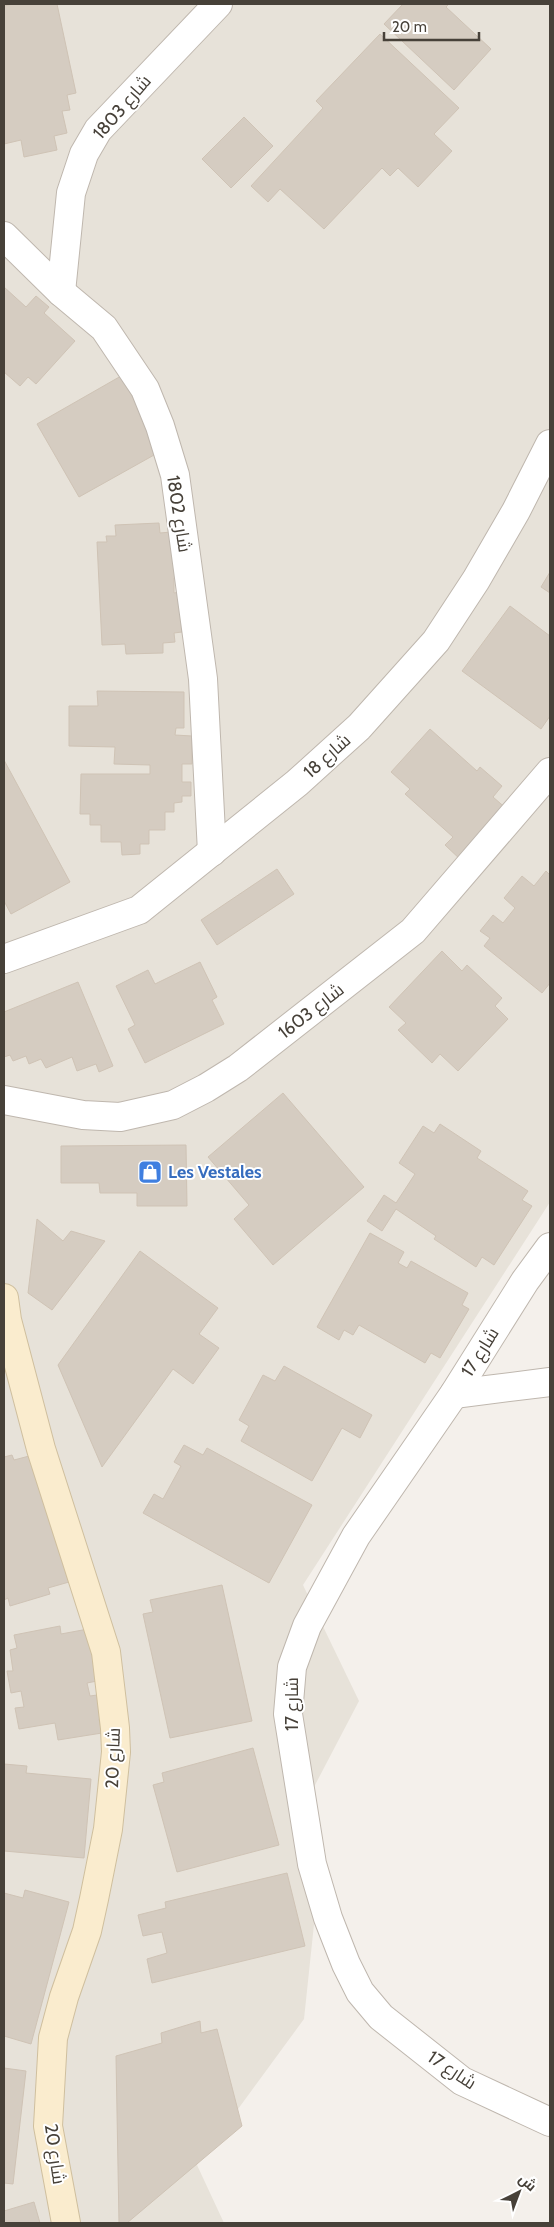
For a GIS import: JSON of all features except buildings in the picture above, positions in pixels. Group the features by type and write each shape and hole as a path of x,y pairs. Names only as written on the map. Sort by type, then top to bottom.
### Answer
{"street":[{"name":"شارع 1803","path":"62,292 71,193 84,154 98,130 218,4"},
{"name":"شارع 1802","path":"4,236 62,292 104,328 145,389 160,426 175,475 203,680 212,852"},
{"name":"شارع 18","path":"4,959 139,910 297,783 359,728 436,641 481,572 516,511 550,444"},
{"name":"شارع 1603","path":"4,1100 83,1115 120,1117 173,1105 206,1088 238,1068 413,931 550,772"},
{"name":"شارع 17","path":"550,1246 454,1394 356,1536 307,1626 292,1668 288,1714 312,1864 328,1918 346,1964 360,1992 381,2017 462,2081 550,2122"},
{"name":"شارع 20","path":"4,1298 7,1320 41,1449 106,1652 115,1728 116,1752 108,1829 94,1899 87,1931 64,1997 53,2038 48,2126 66,2223"},
{"path":"454,1394 550,1382"}],"shaded area":[{"path":"4,4 550,4 550,1202 303,1585 359,1701 292,1829 317,1896 304,2019 197,2165 224,2223 4,2223"}],"place":[{"name":"Les Vestales","path":"150,1172"}]}
